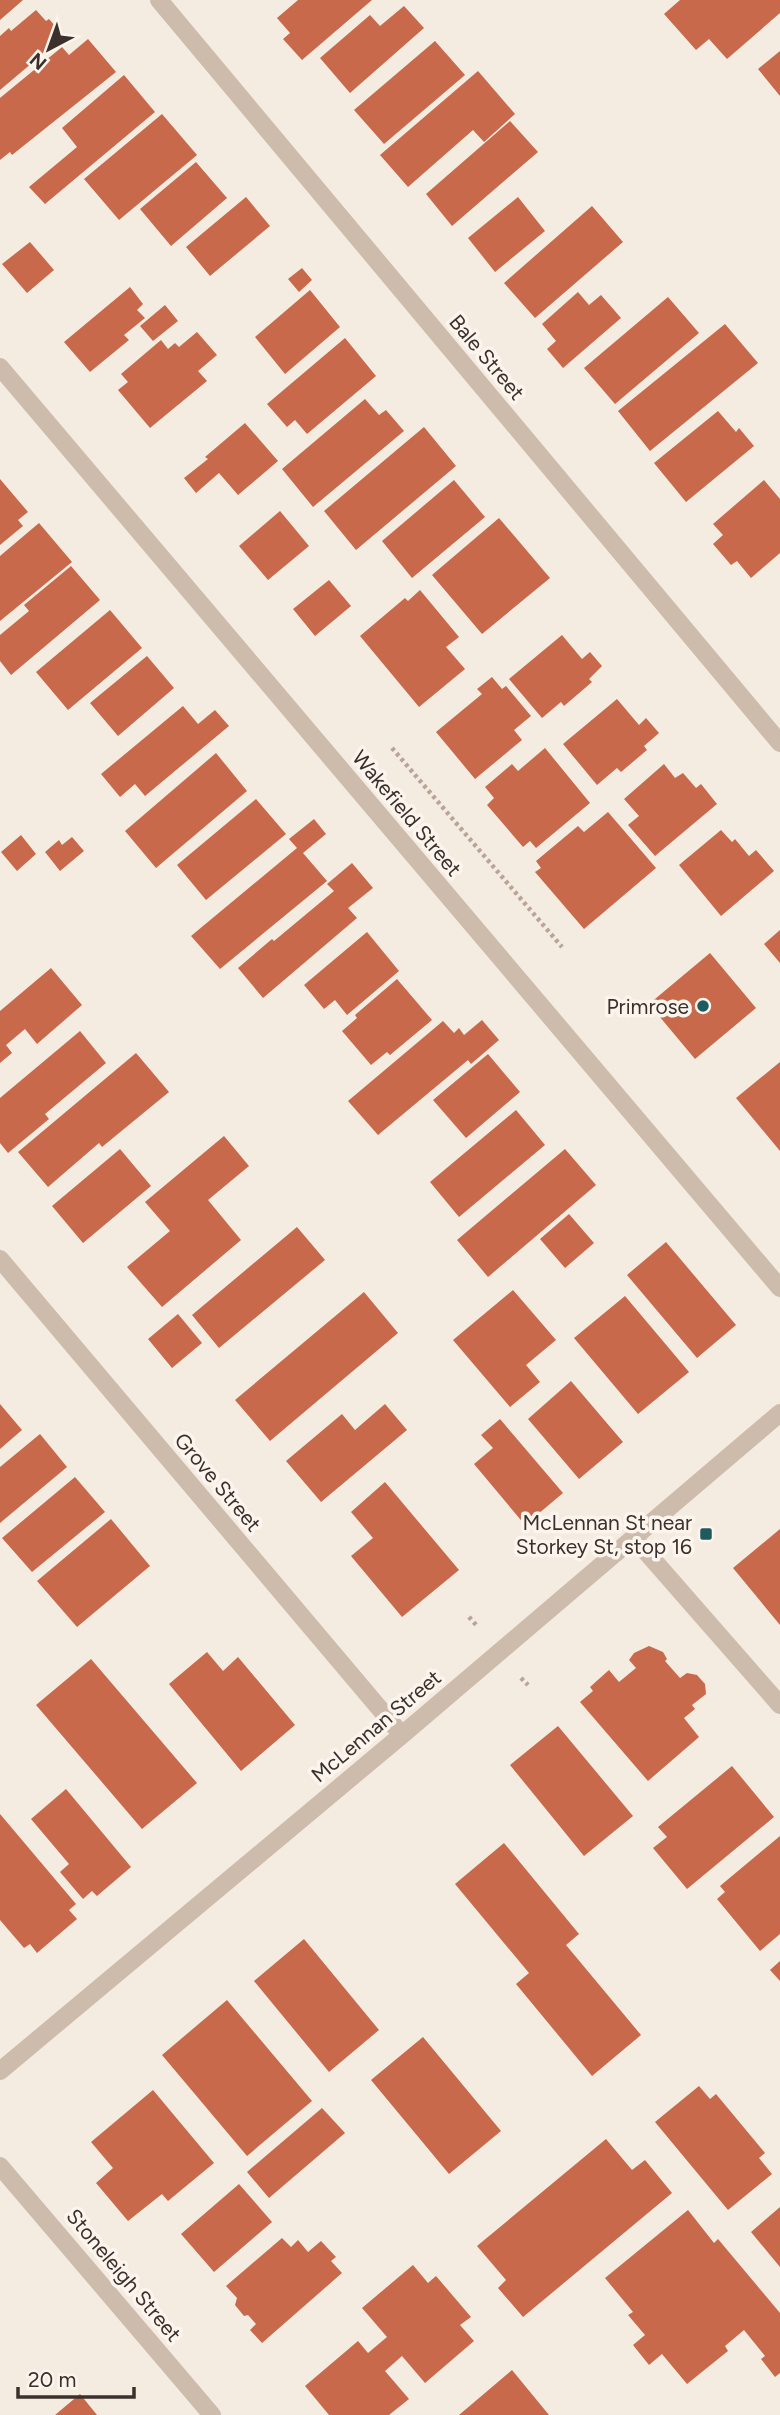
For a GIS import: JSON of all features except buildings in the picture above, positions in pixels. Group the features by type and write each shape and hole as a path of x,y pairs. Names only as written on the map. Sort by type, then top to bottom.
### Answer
{"street":[{"name":"Bale Street","path":"159,0 780,743"},
{"name":"Wakefield Street","path":"0,367 780,1288"},
{"name":"Grove Street","path":"0,1259 402,1735"},
{"name":"McLennan Street","path":"0,2071 402,1735 780,1413"},
{"path":"634,1538 780,1705"},
{"name":"Stoneleigh Street","path":"0,2165 212,2415"}],"path":[{"path":"392,748 562,947"},
{"path":"469,1617 477,1626"},
{"path":"521,1678 528,1685"}],"place":[{"name":"Primrose","path":"703,1006"},
{"name":"McLennan St near Storkey St, stop 16","path":"706,1534"}]}
